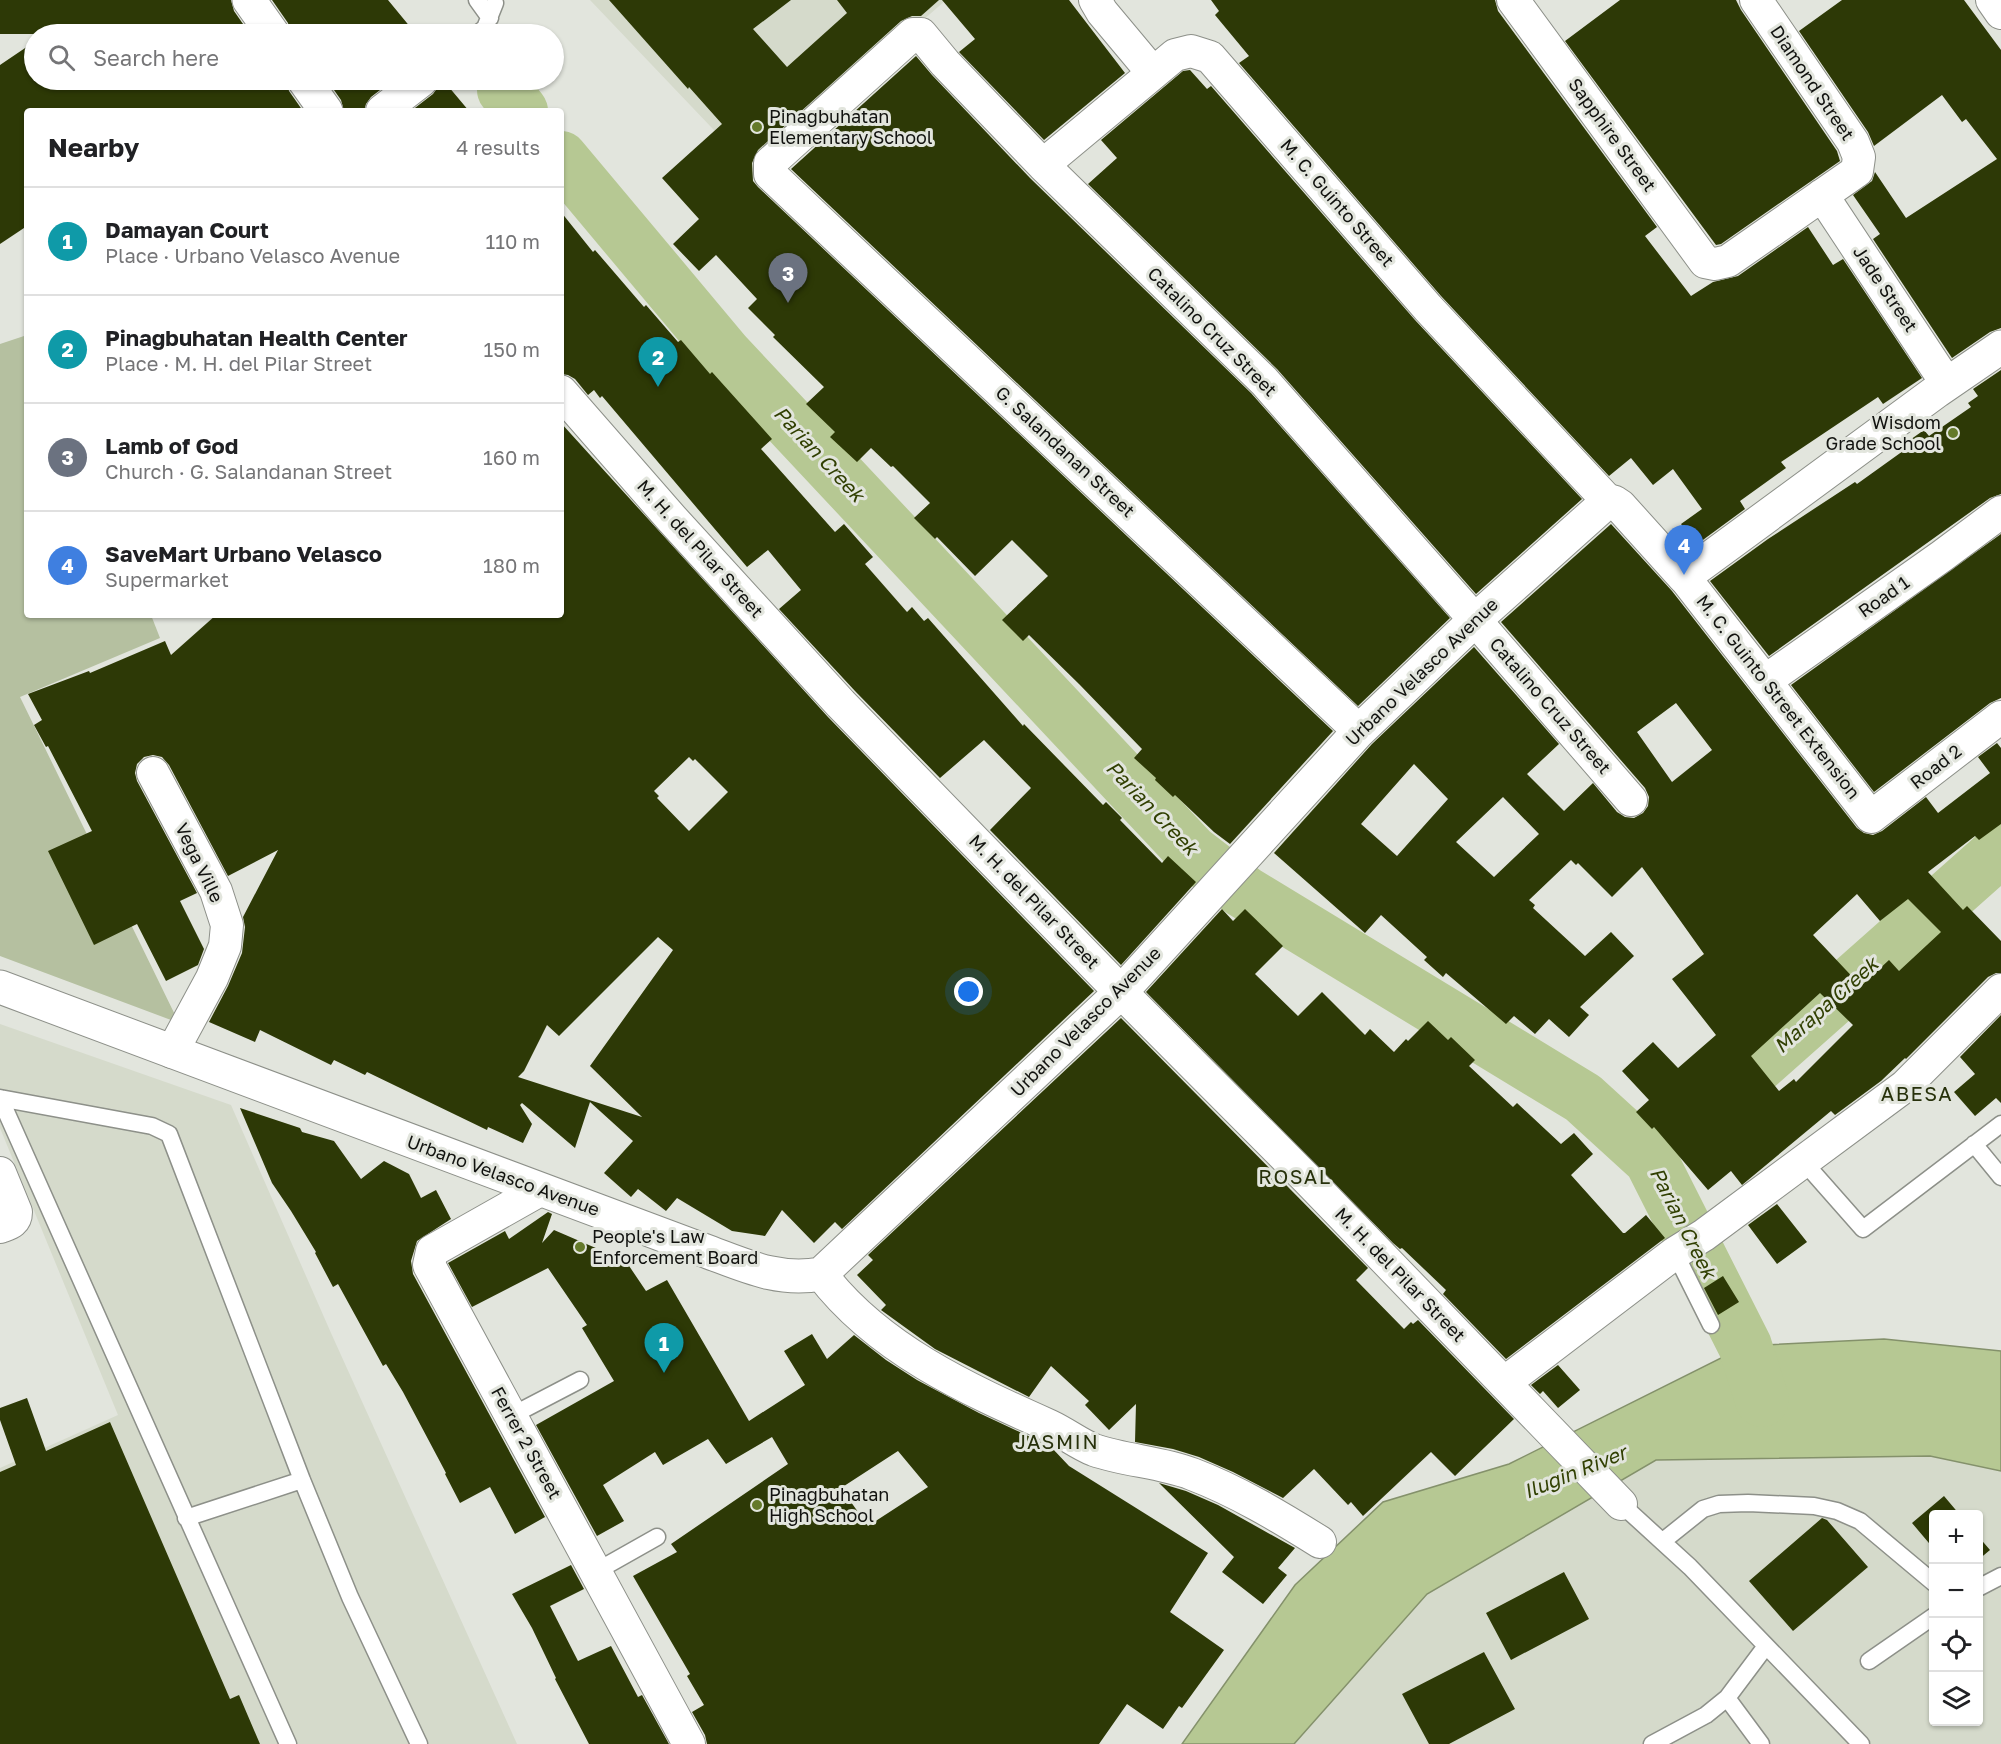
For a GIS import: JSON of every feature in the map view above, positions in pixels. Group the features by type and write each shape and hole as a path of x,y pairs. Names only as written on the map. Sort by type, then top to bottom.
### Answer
{"main road":[{"path":"249,0 266,24"},
{"path":"311,90 324,108"},
{"path":"1608,501 1620,506 1684,577 1947,384 2001,348"},
{"name":"M. H. del Pilar Street","path":"564,395 672,519 841,705 1121,992"},
{"name":"Urbano Velasco Avenue","path":"0,987 764,1272 790,1277 821,1274 1121,992 1359,731 1475,620 1608,501"}],"street":[{"path":"1095,0 1102,12 1153,74"},
{"name":"Sapphire Street","path":"1513,0 1705,262 1716,264 1728,261 1822,195"},
{"path":"1992,0 2001,13"},
{"name":"Diamond Street","path":"1767,4 1853,142 1859,158 1857,171 1822,195"},
{"name":"Catalino Cruz Street","path":"770,174 770,163 913,34 921,34 945,63 1044,165 1264,381 1631,800"},
{"name":"M. C. Guinto Street","path":"1044,165 1175,55 1191,51 1210,57 1428,308 1608,501"},
{"path":"386,108 409,90"},
{"name":"G. Salandanan Street","path":"770,174 1359,731"},
{"name":"Jade Street","path":"1822,195 1947,384"},
{"name":"Road 1","path":"1766,681 2001,512"},
{"name":"M. C. Guinto Street Extension","path":"1684,577 1871,817"},
{"name":"Road 2","path":"1871,817 2001,717"},
{"name":"Vega Ville","path":"153,773 216,891 227,925 225,946 212,978 172,1052"},
{"path":"1504,1383 1905,1086 2001,990"},
{"name":"M. H. del Pilar Street","path":"1121,992 1306,1178 1621,1504"},
{"path":"0,1173 16,1212 12,1223 0,1227"},
{"name":"Ferrer 2 Street","path":"540,1190 432,1251 429,1265 689,1744"},
{"path":"821,1274 839,1297 862,1319 914,1356 973,1392 1056,1429 1093,1449 1191,1473 1250,1501 1320,1542"}],"lane":[{"path":"477,0 493,11 487,24"},
{"path":"0,1098 152,1126 169,1134 302,1480 350,1597 419,1744"},
{"path":"0,1098 288,1744"},
{"path":"1803,1161 1863,1229 2001,1124"},
{"path":"1974,1144 2001,1177"},
{"path":"1687,1246 1711,1326"},
{"path":"511,1416 580,1380"},
{"path":"186,1518 302,1480"},
{"path":"1621,1504 1690,1567 1861,1744"},
{"path":"1663,1541 1703,1509 1719,1504 1814,1506 1837,1511 1860,1521 1929,1579"},
{"path":"596,1572 657,1537"},
{"path":"1983,1585 2001,1576"},
{"path":"1869,1661 1931,1618"},
{"path":"1652,1744 1706,1715 1727,1698 1766,1646"},
{"path":"1727,1698 1761,1744"}],"shaded area":[{"name":"Pinagbuhatan Elementary School","path":"590,0 946,0 752,170"},
{"path":"24,336 24,618 152,618 160,638 20,697 179,1023 0,956 0,344"},
{"path":"0,1024 231,1105 331,1333 517,1744 0,1744 0,1468 118,1415 0,1128"},
{"path":"1930,1456 2001,1471 2001,1744 1294,1744 1427,1594 1656,1460"}],"water":[{"name":"Ilugin River","path":"1884,1339 2001,1351 2001,1471 1930,1456 1656,1460 1427,1594 1294,1744 1182,1744 1295,1585 1383,1502 1509,1464 1745,1346"}],"building":[{"path":"0,0 231,0 234,11 243,24 24,24 24,34 0,34"},
{"path":"272,0 388,0 408,24 288,24"},
{"path":"609,0 791,0 753,29 787,67 847,13 837,0 939,0 921,16 912,16 901,21 758,150 752,163 753,181 1333,731 1230,844 1175,795 1173,797 1134,758 1142,749 1079,684 1029,635 1023,641 1002,620 1048,576 1012,540 975,576 937,537 935,539 914,518 930,503 893,466 891,467 871,448 857,462 830,437 835,432 806,404 824,387 773,337 775,335 748,308 757,299 716,255 699,271 673,244 699,219 662,178 722,124"},
{"path":"942,0 1069,0 1125,73 1044,140 959,52 975,39"},
{"path":"1211,0 1495,0 1498,11 1657,227 1645,236 1691,296 1713,282 1738,276 1808,227 1833,265 1843,259 1922,378 1883,404 1878,397 1781,462 1786,468 1740,501 1745,509 1696,545 1681,524 1702,509 1673,469 1653,485 1631,458 1609,476 1441,296 1239,63 1249,56 1215,15 1219,11"},
{"path":"1620,0 1736,0 1837,151 1840,161 1721,244 1716,245 1565,41"},
{"path":"1842,0 1964,0 2001,50 2001,328 1990,332 1952,358 1873,239 1880,234 1853,195 1872,181 1875,172 1906,218 1997,159 1966,119 1962,122 1942,95 1874,146 1868,132 1799,31"},
{"path":"24,49 24,90 289,90 301,108 24,108 24,228 0,244 0,65"},
{"path":"916,56 1030,178 1251,393 1450,618 1358,706 791,169"},
{"path":"1190,70 1207,89 1211,86 1415,320 1582,499 1476,594 1277,369 1088,184 1117,158 1101,140 1183,71"},
{"path":"334,90 380,90 371,97 365,108 343,108"},
{"path":"436,90 451,90 466,108 415,108"},
{"path":"564,216 593,252 595,250 644,307 646,305 678,342 681,340 772,439 761,449 835,532 844,524 873,557 865,564 907,612 912,607 924,621 928,618 1023,726 1024,724 1103,805 1106,802 1122,818 1120,820 1162,863 1168,856 1196,882 1121,965 990,830 1031,788 984,740 940,778 779,609 801,590 768,550 747,567 602,396 600,398 594,390 588,395 575,379 564,374"},
{"path":"2001,370 2001,494 1990,498 1769,656 1710,581 1768,539 1855,482 1857,484 1903,451 1900,447 1924,430 1929,436 1971,407 1968,403 1978,396 1973,389"},
{"path":"564,426 828,717 1094,991 842,1229 835,1222 814,1243 782,1210 765,1236 732,1231 677,1198 666,1211 638,1189 631,1197 604,1173 633,1141 590,1102 575,1148 522,1103 520,1105 532,1124 523,1143 488,1127 487,1130 367,1072 365,1075 334,1060 331,1065 260,1030 255,1042 209,1022 242,953 245,927 243,917 278,850 228,876 169,765 162,757 153,755 144,757 137,764 135,773 137,781 197,893 180,901 204,949 198,965 166,981 137,924 94,945 48,851 92,831 48,746 46,747 34,725 42,720 28,694 89,671 90,673 165,641 171,655 213,618 564,618","holes":["689,757 693,761 695,759 728,792 689,831 657,798 659,796 654,791","658,937 673,950 590,1066 642,1117 518,1077 524,1071 547,1025 559,1036"]},
{"path":"1611,524 1672,591 1857,828 1864,833 1873,835 1882,831 1926,797 1938,813 1990,773 1978,757 1997,743 2001,748 2001,824 1979,840 1975,836 1928,872 1963,910 1967,906 2001,941 2001,973 1988,977 1881,1081 1835,1115 1831,1111 1742,1185 1731,1171 1708,1190 1654,1127 1652,1129 1636,1112 1649,1100 1622,1071 1653,1042 1678,1068 1716,1035 1672,979 1704,954 1642,867 1612,897 1578,863 1576,865 1571,860 1529,900 1535,905 1533,908 1585,956 1611,932 1634,956 1580,1007 1589,1015 1569,1037 1549,1019 1535,1034 1514,1016 1506,1024 1446,973 1443,977 1424,960 1427,957 1381,915 1365,933 1274,853 1372,744 1474,647 1559,744 1527,774 1564,811 1593,783 1617,812 1625,817 1634,818 1643,813 1648,806 1649,797 1645,788 1501,622","holes":["1676,703 1712,750 1672,782 1637,732","1414,764 1448,799 1397,856 1361,824","1503,797 1539,834 1494,877 1456,842","1857,894 1880,921 1908,899 1941,932 1899,971 1889,960 1861,986 1813,935","1820,993 1853,1025 1796,1082 1794,1079 1779,1091 1751,1056"]},
{"path":"2001,534 2001,698 1990,703 1874,792 1791,685"},
{"path":"1222,909 1233,921 1245,909 1283,946 1255,974 1298,1016 1322,992 1365,1035 1370,1029 1394,1052 1428,1021 1448,1040 1451,1037 1475,1060 1469,1066 1513,1107 1517,1103 1561,1144 1574,1133 1593,1154 1571,1175 1623,1233 1646,1215 1665,1238 1506,1359 1443,1294 1446,1290 1402,1248 1400,1249 1393,1243 1146,992"},
{"path":"2001,1015 2001,1103 1996,1098 1975,1116 1954,1092 1975,1074 1960,1057"},
{"path":"1121,1018 1368,1268 1356,1280 1404,1329 1411,1322 1413,1324 1418,1320 1514,1419 1455,1476 1431,1452 1363,1516 1351,1502 1348,1505 1314,1469 1283,1498 1199,1457 1173,1449 1135,1442 1136,1404 1109,1430 1085,1405 1089,1401 1051,1366 1029,1397 935,1349 881,1310 886,1305 857,1275 873,1260 868,1255"},
{"path":"240,1108 300,1128 302,1132 334,1141 361,1179 384,1161 409,1174 421,1198 436,1190 451,1219 417,1241 411,1261 413,1274 545,1517 515,1534 490,1487 460,1503 403,1392 386,1364 383,1366 338,1284 333,1287 316,1252 272,1183"},
{"path":"1777,1204 1807,1242 1777,1264 1748,1225"},
{"path":"548,1212 552,1214 542,1243 554,1230 612,1255 619,1251 646,1291 667,1280 749,1421 805,1385 784,1351 812,1334 827,1359 854,1335 917,1380 1041,1442 1049,1451 1052,1448 1069,1466 1208,1553 1170,1612 1224,1650 1182,1708 1179,1706 1163,1729 1127,1704 1099,1744 707,1744 705,1735 692,1712 704,1705 687,1676 690,1674 633,1576 677,1552 671,1544 788,1464 772,1437 726,1464 708,1439 663,1465 655,1452 603,1485 624,1521 597,1536 536,1425 614,1381 582,1328 587,1325 548,1268 472,1307 448,1263 505,1231 509,1239","holes":["898,1451 928,1487 868,1526 841,1488"]},
{"path":"1723,1276 1739,1302 1718,1315 1704,1288"},
{"path":"1558,1365 1580,1390 1558,1408 1543,1391 1540,1394 1531,1385"},
{"path":"27,1398 46,1451 110,1422 230,1699 239,1695 260,1744 0,1744 0,1472 16,1465 0,1420 0,1408"},
{"path":"1159,1483 1186,1491 1218,1505 1295,1548 1278,1568 1287,1575 1263,1604 1222,1572 1234,1557"},
{"path":"1944,1496 1956,1510 1929,1510 1929,1543 1912,1523"},
{"path":"1822,1518 1827,1520 1868,1567 1793,1631 1749,1581"},
{"path":"1983,1542 1990,1550 1983,1556"},
{"path":"571,1565 584,1589 550,1606 578,1661 611,1646 638,1697 642,1695 669,1744 589,1744 555,1679 532,1628 512,1594"},
{"path":"1564,1572 1589,1619 1511,1660 1486,1613"},
{"path":"1484,1652 1515,1709 1449,1744 1429,1744 1402,1694"}],"waterway":[{"name":"Parian Creek","path":"504,90 519,108"},
{"name":"Parian Creek","path":"564,162 726,355 1192,852 1244,892 1583,1098 1651,1160 1745,1346 1762,1400"},
{"name":"Marapa Creek","path":"1702,1115 2001,850"}],"place":[{"name":"Pinagbuhatan Elementary School","path":"757,127"},
{"name":"Lamb of God","path":"788,303"},
{"name":"Pinagbuhatan Health Center","path":"658,387"},
{"name":"Wisdom Grade School","path":"1953,433"},
{"name":"SaveMart Urbano Velasco","path":"1684,575"},
{"name":"People's Law Enforcement Board","path":"580,1247"},
{"name":"Damayan Court","path":"664,1373"},
{"name":"Pinagbuhatan High School","path":"757,1505"}],"district":[{"name":"ABESA","path":"1917,1094"},
{"name":"ROSAL","path":"1295,1177"},
{"name":"JASMIN","path":"1057,1442"}]}
